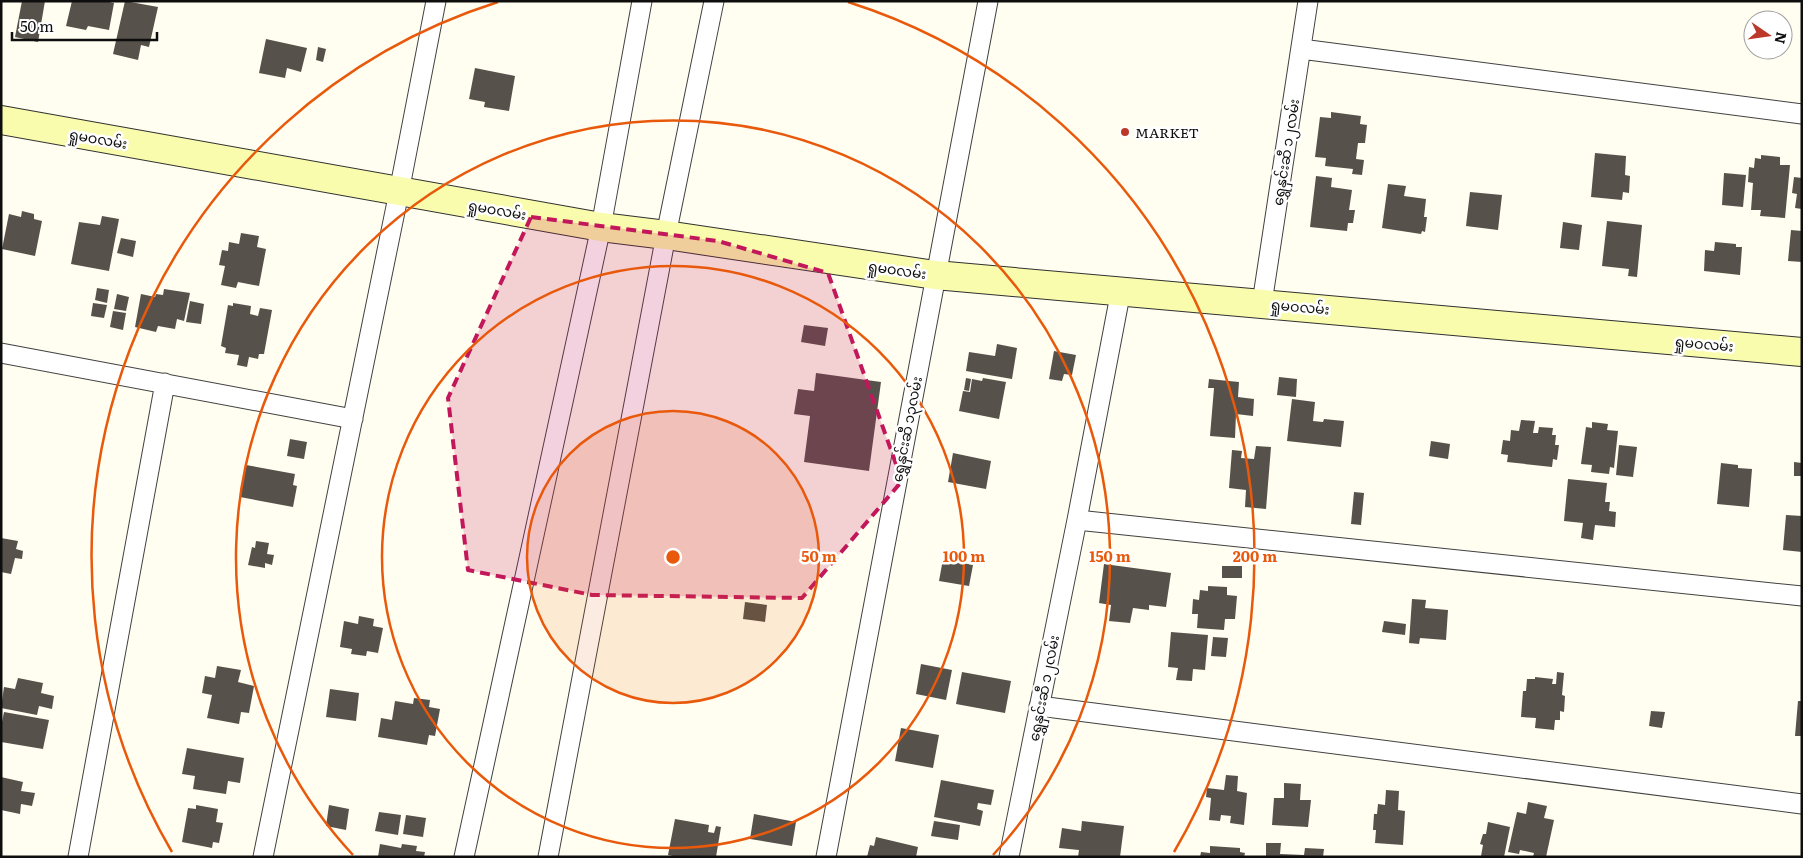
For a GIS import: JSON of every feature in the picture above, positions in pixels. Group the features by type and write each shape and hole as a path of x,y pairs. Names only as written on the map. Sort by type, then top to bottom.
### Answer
{"street":[{"path":"263,857 353,420 436,1"},
{"path":"464,857 601,227 642,1"},
{"path":"548,857 666,235 714,1"},
{"name":"ရွှေနှင်းဆီ ၁၃လမ်း","path":"826,857 988,1"},
{"name":"ရွှေနှင်းဆီ ၁၂လမ်း","path":"1262,303 1308,1"},
{"path":"1300,49 1802,114"},
{"name":"ရှုမဝလမ်း","path":"1,120 601,227 935,275 1121,290 1802,352"},
{"name":"ရွှေနှင်းဆီ ၁၂လမ်း","path":"1009,857 1121,290"},
{"path":"1,354 165,383 353,420"},
{"path":"78,857 165,383"},
{"path":"1077,520 1802,596"},
{"path":"1039,706 1802,804"}],"highlighted area":[{"path":"531,217 718,241 828,273 902,481 802,598 592,595 468,570 448,398"}],"building":[{"path":"22,1 45,1 38,42 15,37"},
{"path":"72,1 105,1 114,3 109,30 88,26 86,30 66,26"},
{"path":"125,1 158,7 149,47 141,45 138,60 113,54"},
{"path":"266,39 307,48 301,72 287,68 285,78 259,73"},
{"path":"318,47 326,49 323,62 316,60"},
{"path":"475,68 515,76 509,111 484,107 485,102 469,99"},
{"path":"1331,112 1361,116 1360,124 1367,125 1365,143 1358,143 1356,159 1364,160 1362,175 1352,174 1353,169 1325,166 1326,158 1315,157 1320,117 1331,118"},
{"path":"1595,153 1626,156 1625,175 1630,176 1629,193 1623,192 1622,200 1591,197"},
{"path":"1761,155 1780,157 1780,165 1790,165 1785,218 1760,216 1761,210 1751,210 1753,183 1748,182 1749,167 1754,168 1755,158 1761,159"},
{"path":"1724,173 1746,175 1743,207 1722,205"},
{"path":"1316,176 1332,178 1331,187 1352,190 1349,210 1355,210 1353,223 1348,223 1347,231 1310,227"},
{"path":"1794,177 1802,178 1802,209 1795,208 1797,194 1792,193"},
{"path":"1388,184 1406,186 1404,196 1426,199 1424,217 1427,217 1425,232 1422,231 1421,234 1382,228"},
{"path":"1470,192 1502,195 1498,230 1466,226"},
{"path":"22,211 34,214 34,219 42,221 35,256 2,249 9,214 21,217"},
{"path":"102,216 119,219 109,271 71,264 79,222 100,225"},
{"path":"1607,221 1642,225 1637,277 1628,276 1629,269 1602,266"},
{"path":"1563,222 1582,225 1579,250 1560,248"},
{"path":"1791,230 1802,231 1802,262 1788,261"},
{"path":"241,233 259,236 257,247 266,249 259,286 238,282 236,288 221,285 225,266 219,265 222,250 228,251 229,242 239,244"},
{"path":"121,238 136,241 133,257 117,253"},
{"path":"1715,242 1736,244 1736,247 1742,247 1740,275 1704,271 1705,250 1714,251"},
{"path":"97,288 109,290 107,303 95,300"},
{"path":"164,289 190,293 184,321 177,319 175,329 158,326 156,332 135,327 141,294 155,297 156,294 163,295"},
{"path":"117,294 129,297 126,311 114,309"},
{"path":"190,301 204,304 201,324 186,322"},
{"path":"93,303 107,305 104,318 91,316"},
{"path":"233,303 251,306 250,314 258,316 260,308 272,310 264,354 259,354 258,359 249,357 247,367 237,365 239,355 225,353 226,348 221,346 228,305 233,306"},
{"path":"113,311 126,313 123,330 110,327"},
{"path":"804,325 828,328 825,346 801,342"},
{"path":"997,344 1017,348 1012,379 966,371 969,352 995,356"},
{"path":"1054,351 1076,355 1072,375 1064,374 1062,381 1049,379"},
{"path":"816,373 881,382 869,471 804,462 810,416 794,414 798,389 814,391"},
{"path":"1279,377 1297,379 1296,397 1277,395"},
{"path":"966,378 971,379 969,391 964,390"},
{"path":"983,378 1006,382 999,419 959,411 963,391 970,392 972,379 982,381"},
{"path":"1209,379 1239,382 1238,397 1254,399 1253,416 1236,414 1235,438 1210,436 1214,388 1208,388"},
{"path":"1292,399 1315,402 1313,421 1323,422 1324,419 1344,421 1341,447 1287,441"},
{"path":"1521,420 1535,421 1533,433 1538,433 1539,427 1553,428 1552,435 1556,435 1555,445 1559,445 1557,460 1553,459 1552,467 1507,462 1508,455 1501,454 1503,440 1510,441 1511,430 1519,431"},
{"path":"1592,422 1608,424 1607,430 1618,431 1614,468 1610,467 1609,474 1591,472 1592,465 1581,464 1586,427 1592,428"},
{"path":"290,439 307,442 304,459 287,456"},
{"path":"1431,441 1450,444 1448,459 1429,456"},
{"path":"1619,445 1637,447 1633,477 1616,475"},
{"path":"1256,446 1271,447 1266,509 1245,507 1246,490 1229,488 1232,450 1242,451 1241,458 1254,459"},
{"path":"953,453 991,461 986,489 948,482"},
{"path":"1794,462 1802,463 1802,476 1794,476"},
{"path":"1721,463 1738,465 1738,468 1752,469 1749,507 1717,504"},
{"path":"246,465 295,474 293,485 297,486 293,507 240,497"},
{"path":"1568,479 1607,483 1605,502 1610,502 1609,511 1616,512 1615,527 1595,525 1593,540 1581,538 1583,523 1564,521"},
{"path":"1354,492 1364,493 1361,525 1351,524"},
{"path":"1786,515 1802,516 1802,552 1783,550"},
{"path":"1,538 18,541 16,549 23,551 22,559 15,558 11,574 1,572"},
{"path":"256,541 269,543 267,554 274,555 272,565 265,563 265,568 248,565 252,547 255,548"},
{"path":"943,559 973,565 969,586 939,581"},
{"path":"1104,564 1171,573 1166,607 1149,605 1149,610 1133,608 1130,623 1109,621 1111,605 1099,603"},
{"path":"1222,566 1242,566 1242,578 1222,578"},
{"path":"1208,586 1227,587 1227,595 1237,596 1235,619 1225,619 1224,630 1197,628 1198,614 1192,614 1193,599 1199,600 1200,590 1208,591"},
{"path":"1412,599 1426,600 1425,608 1448,610 1446,640 1420,638 1419,644 1409,643"},
{"path":"745,602 767,605 765,622 743,619"},
{"path":"359,616 374,619 373,626 383,628 378,653 367,651 366,656 351,654 352,649 340,647 344,621 358,624"},
{"path":"1384,621 1406,624 1405,635 1382,632"},
{"path":"1171,632 1208,635 1205,670 1193,669 1192,681 1176,680 1178,668 1168,667"},
{"path":"1213,637 1228,638 1226,657 1211,656"},
{"path":"921,664 952,670 946,700 916,694"},
{"path":"217,666 241,670 238,682 254,686 249,713 241,712 239,724 207,718 212,695 202,693 205,676 215,678"},
{"path":"962,672 1011,681 1005,713 956,704"},
{"path":"1557,672 1564,673 1562,695 1565,696 1564,712 1560,711 1560,720 1555,720 1554,730 1535,728 1536,718 1521,717 1523,691 1526,691 1527,679 1535,679 1535,677 1553,679 1552,684 1556,684"},
{"path":"18,678 43,683 41,693 54,696 52,709 39,706 37,715 1,708 4,687 15,689"},
{"path":"330,689 359,693 356,721 326,717"},
{"path":"414,698 430,700 429,707 440,709 435,736 429,735 427,745 378,737 381,718 392,720 395,701 413,704"},
{"path":"1798,701 1802,701 1802,736 1795,736"},
{"path":"1651,711 1665,712 1662,728 1649,726"},
{"path":"4,712 49,720 43,749 1,742"},
{"path":"901,728 939,735 933,768 895,761"},
{"path":"187,748 244,758 240,783 228,781 226,794 193,789 195,776 182,774"},
{"path":"1226,775 1238,776 1237,791 1247,793 1244,825 1230,823 1231,816 1221,815 1220,821 1209,820 1211,798 1206,797 1207,788 1224,790"},
{"path":"1,777 23,782 21,791 35,793 32,806 21,804 20,814 1,810"},
{"path":"941,780 994,790 991,805 978,803 977,809 983,811 980,826 934,817"},
{"path":"1284,783 1301,784 1300,800 1311,800 1308,827 1272,825 1274,798 1284,798"},
{"path":"1386,790 1399,791 1398,810 1405,811 1403,845 1375,843 1376,830 1373,830 1374,814 1377,814 1378,804 1385,805"},
{"path":"1528,802 1547,806 1544,818 1554,820 1546,857 1533,857 1534,853 1520,850 1519,854 1508,852 1517,812 1526,814"},
{"path":"196,805 218,809 216,822 223,823 219,843 213,842 212,848 182,842 188,808 196,809"},
{"path":"329,805 349,809 346,830 326,826"},
{"path":"379,812 401,815 398,835 375,831"},
{"path":"754,814 796,822 792,846 750,839"},
{"path":"406,815 426,818 423,837 403,834"},
{"path":"675,819 709,825 708,832 714,833 716,826 721,827 716,857 677,857 668,855"},
{"path":"934,821 960,825 958,840 931,836"},
{"path":"1082,821 1124,826 1120,857 1078,857 1079,850 1059,848 1062,828 1081,831"},
{"path":"1488,822 1510,827 1504,857 1481,856 1483,845 1480,844 1483,834 1486,834"},
{"path":"876,837 918,847 916,857 867,857 870,845 874,846"},
{"path":"1266,843 1281,843 1280,854 1304,855 1305,848 1324,849 1323,857 1266,857"},
{"path":"380,844 401,848 402,844 417,846 416,851 425,852 424,857 378,857"},
{"path":"1210,846 1240,848 1240,852 1245,853 1244,857 1200,857 1201,852 1210,853"}],"place":[{"name":"MARKET","path":"1125,132"}]}
